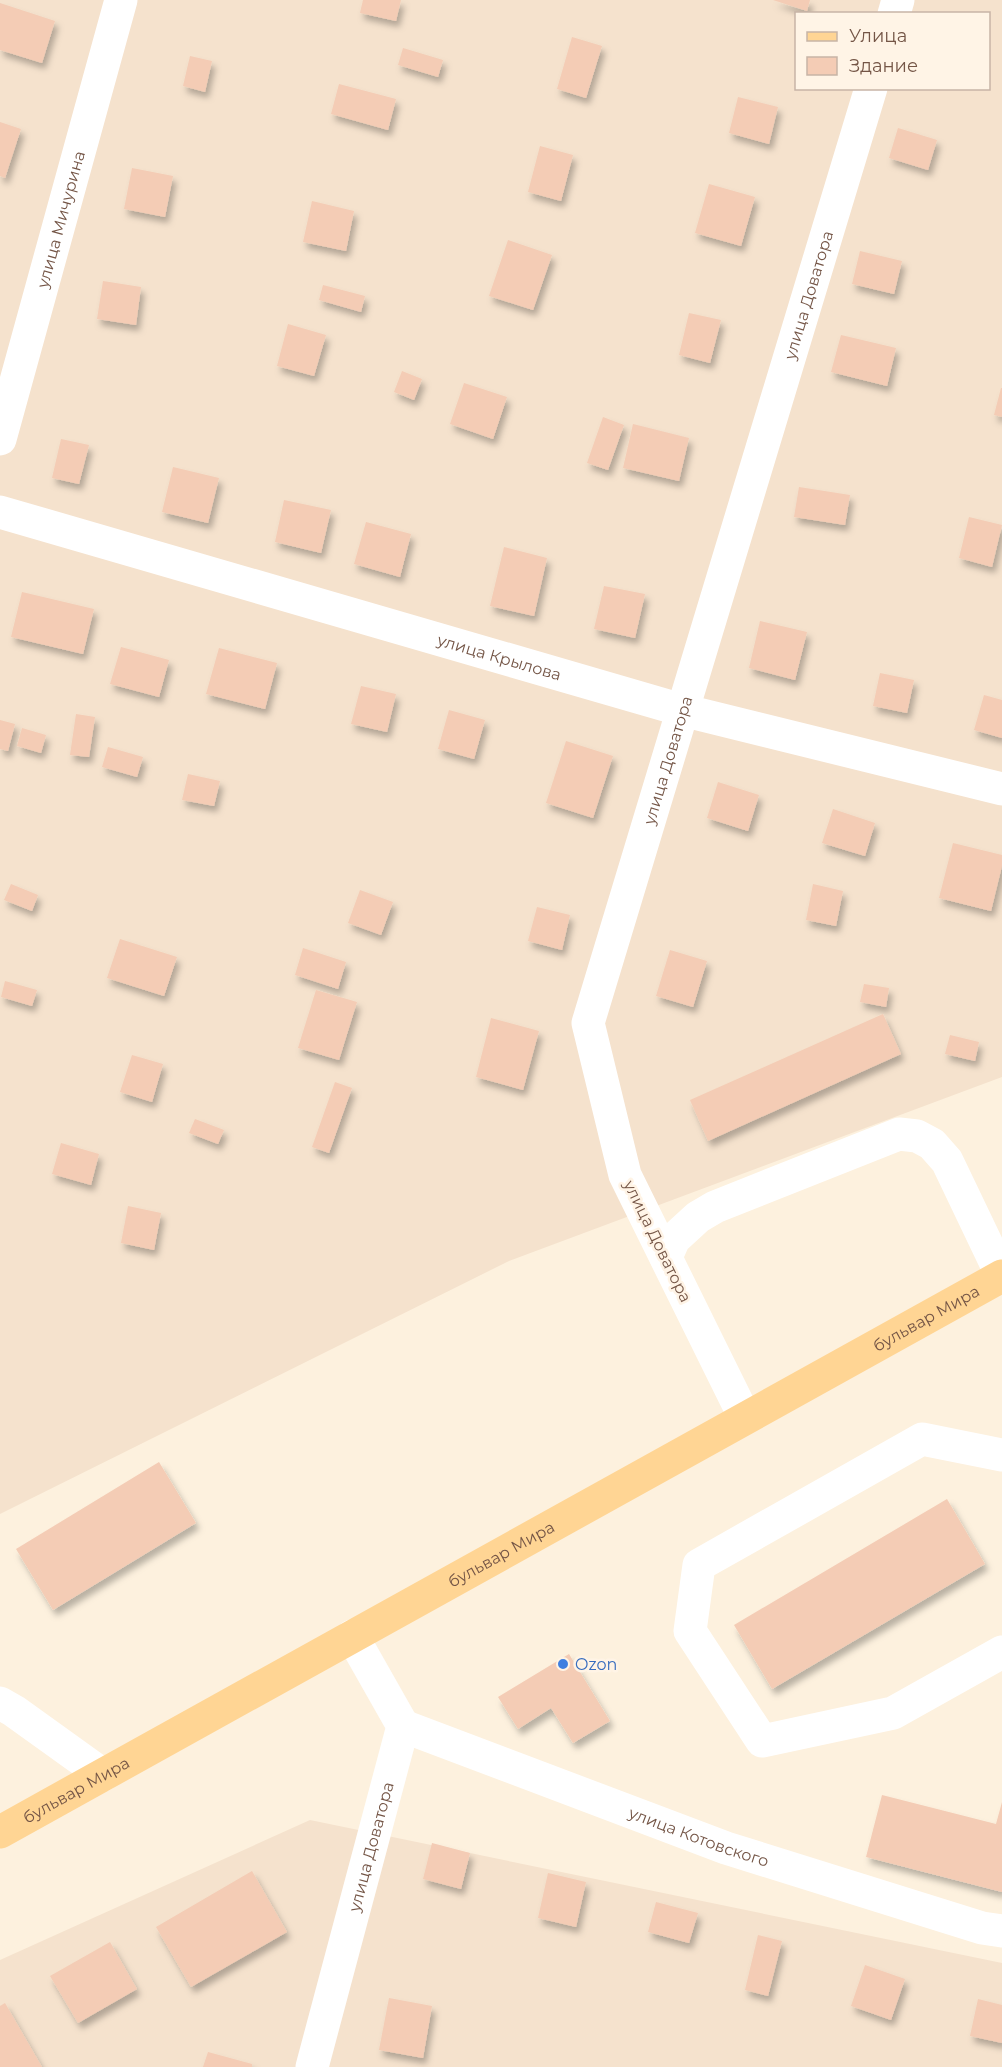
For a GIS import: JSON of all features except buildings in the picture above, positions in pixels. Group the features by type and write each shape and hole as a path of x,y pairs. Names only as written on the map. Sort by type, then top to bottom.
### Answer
{"main road":[{"name":"бульвар Мира","path":"0,1832 1002,1276"}],"street":[{"name":"улица Мичурина","path":"0,439 121,0"},
{"name":"улица Доватора","path":"745,1418 625,1175 588,1023 870,90"},
{"name":"улица Крылова","path":"0,512 681,710 1002,789"},
{"path":"666,1257 674,1239 698,1217 715,1207 899,1134 916,1136 932,1144 947,1161 1002,1276"},
{"path":"1002,1455 922,1439 699,1565 690,1631 762,1741 892,1713 1002,1652"},
{"path":"352,1636 403,1726"},
{"path":"0,1703 103,1775"},
{"name":"улица Доватора","path":"312,2067 403,1726"},
{"name":"улица Котовского","path":"403,1726 726,1848 982,1928 1002,1931"}],"shaded area":[{"path":"0,0 1002,0 1002,1077 509,1261 0,1514"},
{"path":"310,1820 1002,1963 1002,2067 0,2067 0,1960"}],"place":[{"name":"Ozon","path":"563,1664"}]}
